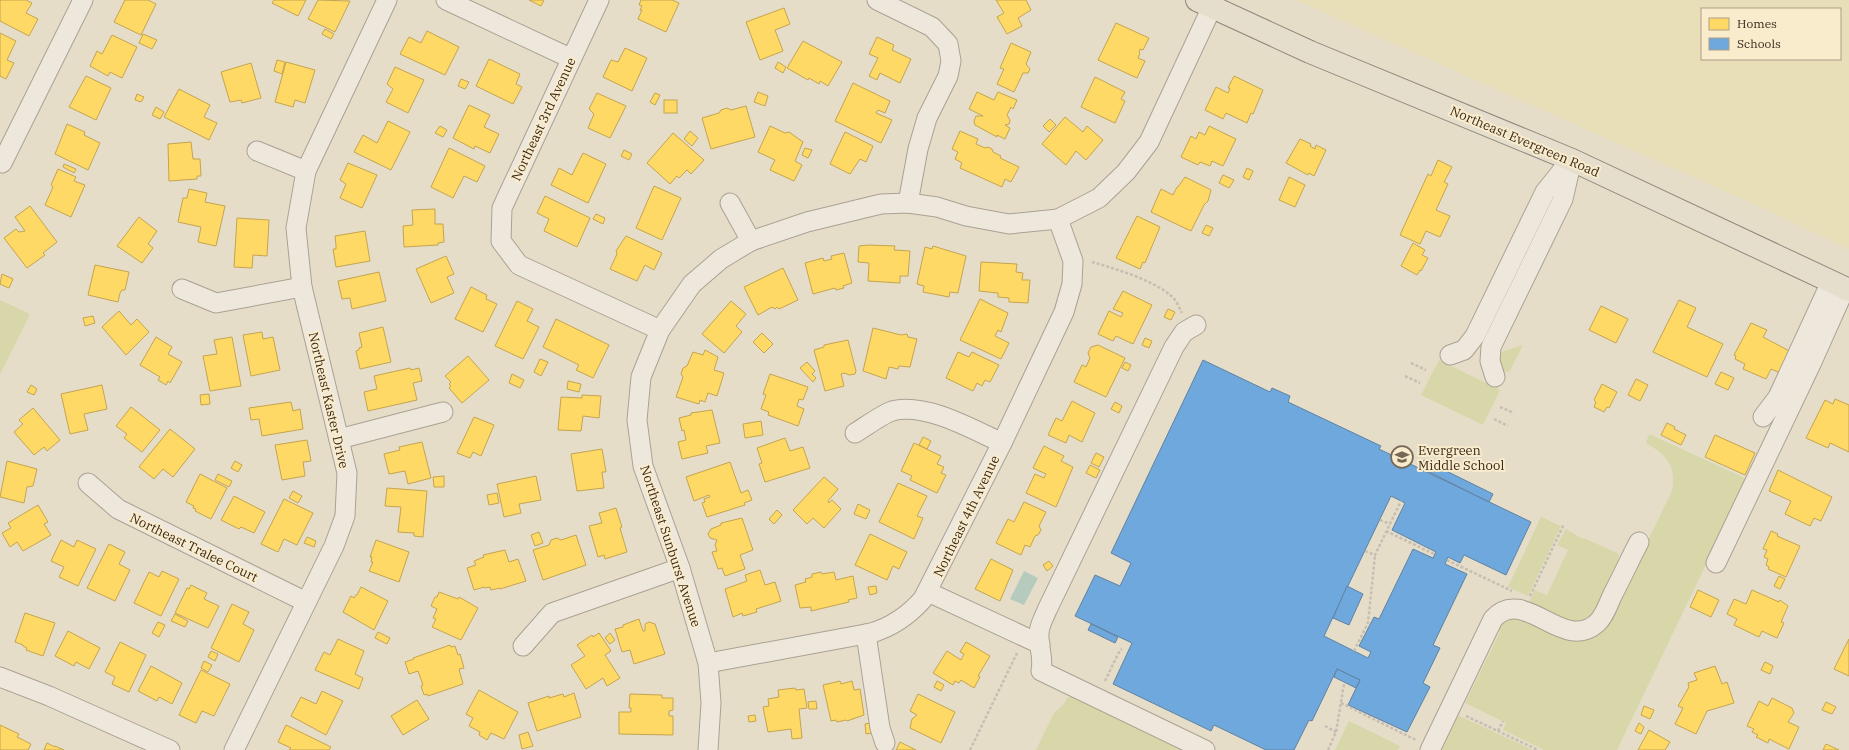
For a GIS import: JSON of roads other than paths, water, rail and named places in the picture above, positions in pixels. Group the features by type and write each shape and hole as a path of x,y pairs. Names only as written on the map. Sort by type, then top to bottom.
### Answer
{"main road":[{"name":"Northeast Evergreen Road","path":"1204,3 1310,52 1572,160 1842,286"}],"street":[{"path":"2,163 83,0"},
{"name":"Northeast Kaster Drive","path":"234,750 334,546 345,516 347,473 302,287 296,228 306,171 387,0"},
{"path":"446,0 570,58"},
{"name":"Northeast 3rd Avenue","path":"599,0 570,58 502,208 501,241 519,265 660,330"},
{"path":"877,0 932,27 948,44 952,60 948,76 927,118 918,149 908,202"},
{"name":"Northeast Sunburst Avenue","path":"708,750 711,704 708,663 680,568 643,466 637,420 641,377 660,330 692,284 721,259 751,241 807,222 881,204 908,202 937,207 966,216 1009,224 1058,219 1099,198 1126,172 1149,142 1204,3"},
{"path":"257,151 306,171"},
{"path":"1450,355 1464,350 1475,336 1545,192 1572,160"},
{"path":"1496,377 1490,361 1491,347 1563,200 1572,160"},
{"path":"730,203 751,241"},
{"name":"Northeast 4th Avenue","path":"708,663 866,634 885,629 900,621 912,611 928,592 1002,443 1064,312 1072,284 1073,261 1058,219"},
{"path":"1763,417 1778,396 1842,286"},
{"path":"1716,563 1811,364 1842,286"},
{"path":"182,289 216,303 302,287"},
{"path":"1190,322 1174,347 1041,623 1039,635 1043,660 1041,671 1205,750"},
{"path":"855,433 891,411 913,409 950,419 1002,443"},
{"path":"339,439 443,412"},
{"name":"Northeast Tralee Court","path":"88,483 118,509 306,602"},
{"path":"1423,745 1493,619 1497,615 1504,610 1515,608 1529,612 1570,630 1584,630 1596,624 1604,614 1638,542"},
{"path":"523,646 552,613 680,568"},
{"path":"928,592 1040,644"},
{"path":"866,634 880,728 885,743"},
{"path":"0,677 49,696 170,750"}],"place":[{"name":"Evergreen Middle School","path":"1402,457"}]}
